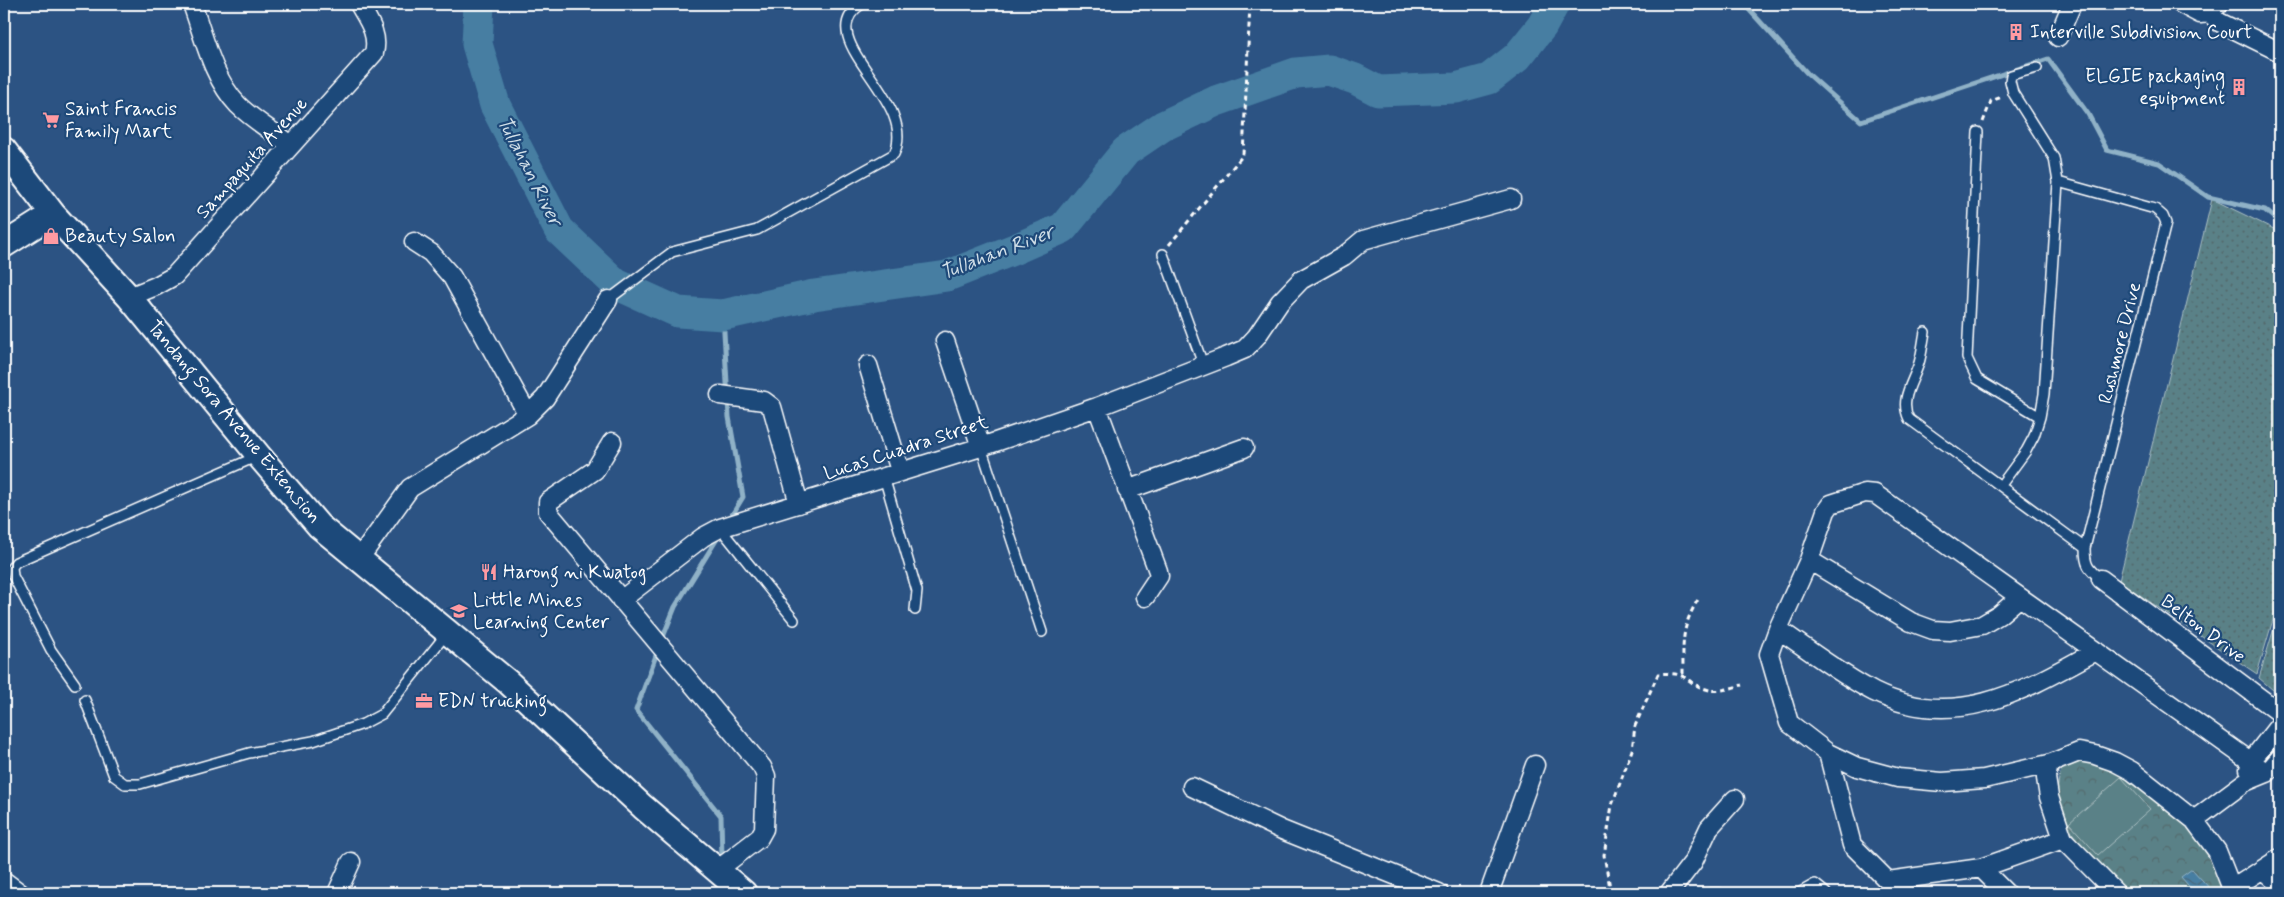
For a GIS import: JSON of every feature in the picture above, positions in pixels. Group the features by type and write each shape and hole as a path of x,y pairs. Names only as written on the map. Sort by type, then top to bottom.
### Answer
{"main road":[{"name":"Tandang Sora Avenue Extension","path":"4,150 52,214 129,297 258,456 319,526 508,682 643,807 744,893"},
{"path":"4,245 52,214"}],"street":[{"path":"192,4 220,80 229,95 239,106 291,145"},
{"name":"Sampaguita Avenue","path":"129,297 174,276 374,53 377,44 374,31 360,4"},
{"path":"2058,38 2072,4"},
{"path":"2181,4 2200,14 2214,8 2219,22 2280,52"},
{"name":"Lucas Cuadra Street","path":"621,600 703,537 720,528 981,447 1204,367 1245,349 1257,336 1280,302 1301,280 1344,256 1364,240 1511,199"},
{"path":"414,242 431,254 452,277 528,415"},
{"path":"359,559 410,488 528,415 545,398 608,300"},
{"path":"945,341 981,447"},
{"path":"868,364 892,474"},
{"path":"720,395 764,401 772,408 799,504"},
{"path":"1097,406 1158,571 1158,576 1145,598"},
{"path":"612,442 594,470 548,502 548,512 762,767 766,776 764,829 759,838 716,871"},
{"path":"1127,490 1244,448"},
{"path":"2268,773 1875,494 1865,493 1831,504 1826,511 1809,560 1778,629 1769,654 1789,724 1828,753 1857,767 1890,776 1942,782 1984,779 2049,764 2079,752 2096,755 2132,771 2194,820 2217,851 2232,891 2280,858"},
{"path":"1809,560 1911,622 1933,630 1950,631 1982,625 1999,615 2020,598"},
{"name":"Belton Drive","path":"2101,579 2280,713"},
{"path":"1778,629 1873,691 1893,700 1916,706 1960,709 1991,702 2096,651"},
{"path":"2245,782 2252,760 2280,724"},
{"path":"1828,753 1852,845 1894,887 1980,868 2063,839"},
{"path":"2194,820 2245,782 2268,773 2280,758"},
{"path":"2049,764 2046,778 2049,798 2063,839 2116,893"},
{"path":"1489,893 1535,765"},
{"path":"1192,787 1282,830 1439,893"},
{"path":"1669,893 1693,862 1709,828 1735,800"},
{"path":"337,893 351,862"},
{"path":"1980,868 2006,893"},
{"path":"2264,870 2280,885"},
{"path":"4,881 20,893"}],"lane":[{"path":"608,300 672,252 757,230 894,154 899,132 892,109 850,47 846,32 848,22 857,7 862,4"},
{"path":"2001,486 2026,451 2034,436 2044,394 2058,182 2054,158 2013,93 2010,81 2011,75 2037,68"},
{"path":"1978,132 1967,358 1977,379 2040,417"},
{"name":"Rushmore Drive","path":"2058,182 2155,210 2163,216 2166,223 2085,548 2084,563 2101,579"},
{"path":"1163,254 1204,367"},
{"path":"1925,332 1919,363 1906,397 1905,410 1909,419 2085,548"},
{"path":"981,447 1042,632"},
{"path":"75,684 51,650 8,578 16,562 258,456"},
{"path":"892,474 917,590 915,610"},
{"path":"720,528 794,620"},
{"path":"85,700 114,776 125,784 140,784 249,753 313,740 363,724 382,714 447,632"},
{"path":"1799,893 1815,884 1826,893"},
{"path":"1710,893 1719,893"}],"path":[{"path":"1163,254 1183,226 1243,155 1250,4"},
{"path":"1978,132 1991,101 2013,93"},
{"path":"1683,674 1683,631 1688,616 1699,598"},
{"path":"1611,893 1604,855 1610,813 1632,750 1635,726 1658,674 1672,672 1683,674 1706,689 1723,690 1742,685"}],"green space":[{"path":"2212,199 2280,232 2280,596 2257,674 2119,581"},
{"path":"2280,608 2280,696 2259,678"},
{"path":"2075,761 2098,765 2112,770 2146,790 2164,805 2196,838 2209,856 2217,875 2221,893 2129,893 2100,869 2074,836 2058,804 2057,792 2061,770"},
{"path":"2121,777 2150,809 2098,855 2069,823"}],"water":[{"path":"2192,869 2213,893 2195,893 2181,877"}],"waterway":[{"name":"Tullahan River","path":"479,4 477,44 495,105 559,230 616,284 678,312 723,315 814,295 947,276 1015,249 1063,228 1126,151 1163,126 1216,101 1296,73 1329,70 1355,79 1378,91 1456,88 1489,79 1517,57 1542,26 1554,4"},
{"path":"1744,4 1807,73 1861,121 2048,59 2088,114 2107,150 2159,163 2208,197 2265,210 2280,223"},
{"path":"723,315 729,417 743,497 729,520"},
{"path":"661,642 675,607 720,534"},
{"path":"658,650 636,710 721,816 722,860"}],"place":[{"name":"Interville Subdivision Court","path":"2016,32"},
{"name":"ELGIE packaging equipment","path":"2239,87"},
{"name":"Saint Francis Family Mart","path":"51,120"},
{"name":"Beauty Salon","path":"51,236"},
{"name":"Harong ni Kwatog","path":"489,572"},
{"name":"Little Mines Learning Center","path":"459,611"},
{"name":"EDN trucking","path":"424,701"}]}
